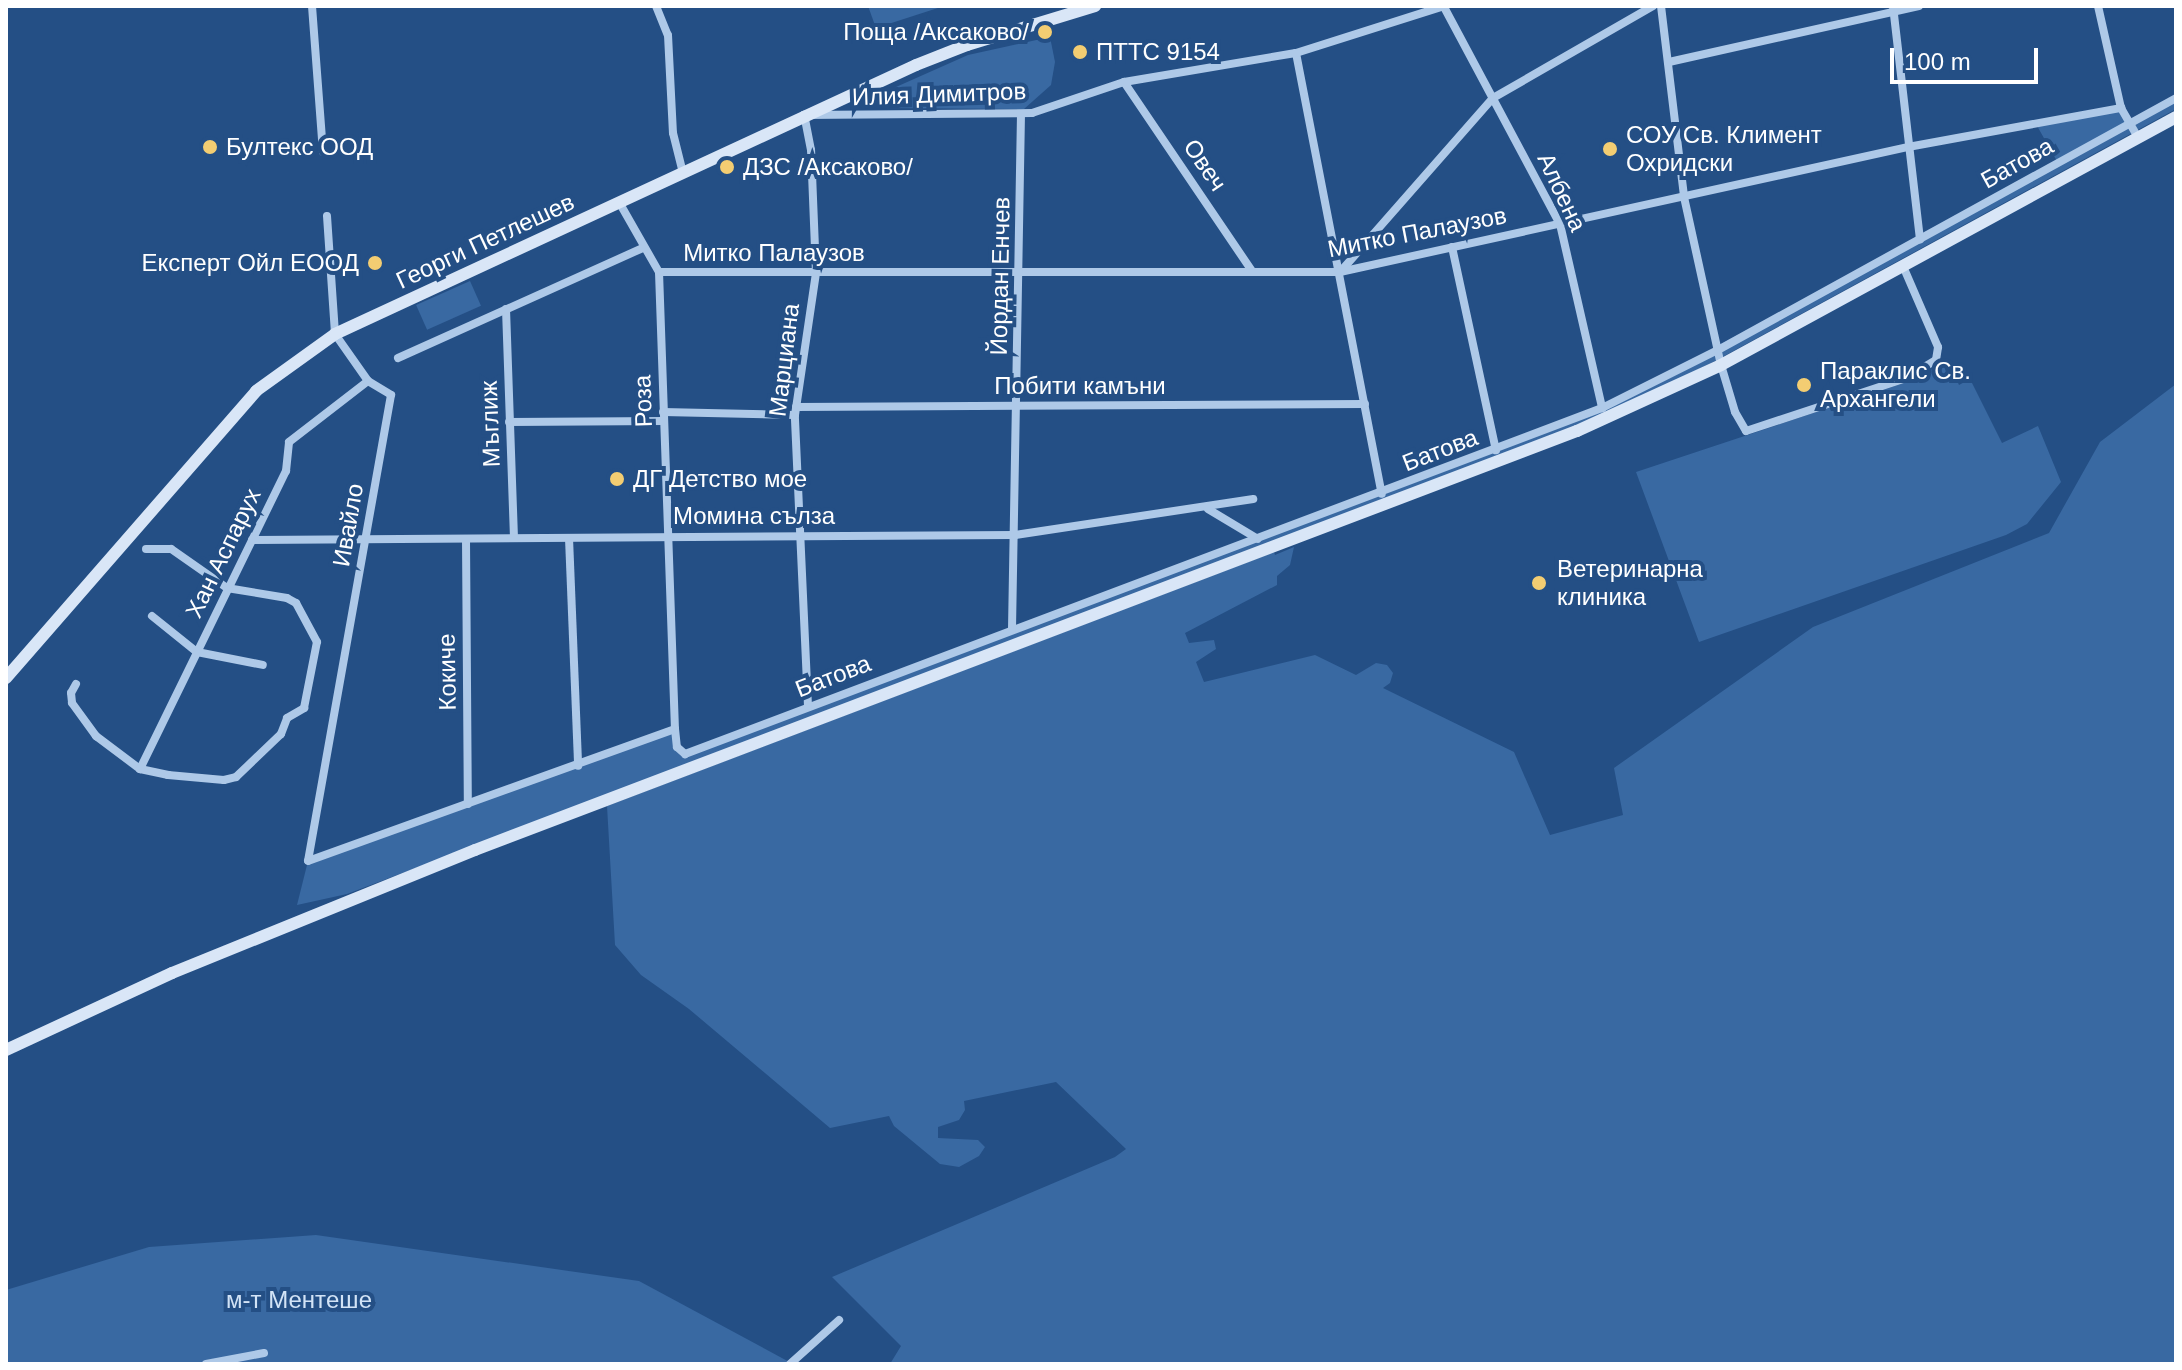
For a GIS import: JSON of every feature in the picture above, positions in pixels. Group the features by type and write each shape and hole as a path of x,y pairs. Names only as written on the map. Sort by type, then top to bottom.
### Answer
{"main road":[{"name":"Георги Петлешев","path":"6,678 256,391 335,334 804,115 967,45 1089,7"},
{"path":"6,1050 172,973 475,850 1577,431 1721,365 2176,117"}],"street":[{"path":"312,6 323,152"},
{"path":"656,6 668,35 673,133 683,173"},
{"path":"1340,272 1493,98 1653,6"},
{"path":"1661,6 1684,197 1721,365 1735,412 1746,431 1906,378 1926,367 1939,355 1903,266"},
{"path":"1669,62 1892,8 1919,6"},
{"path":"2098,6 2121,108 2138,138"},
{"name":"Албена","path":"1444,7 1560,224 1602,408"},
{"name":"Илия Димитров","path":"804,115 1021,114 1124,82 1296,53 1444,7"},
{"path":"1892,8 1920,239"},
{"path":"1296,53 1382,494"},
{"name":"Овеч","path":"1124,82 1252,271"},
{"name":"Батова","path":"680,753 685,754 1012,629 1382,494 1602,408 1718,350 2176,98"},
{"name":"Митко Палаузов","path":"659,272 1340,272 1908,147 2121,108"},
{"name":"Йордан Енчев","path":"1012,629 1021,272 1021,114"},
{"name":"Марциана","path":"804,115 811,150 816,273 795,411 808,706"},
{"path":"619,202 659,272"},
{"path":"327,216 335,334"},
{"path":"1452,247 1496,450"},
{"path":"398,358 643,248"},
{"name":"Роза","path":"659,272 675,729 680,753"},
{"name":"Мъглиж","path":"506,309 514,538"},
{"name":"Ивайло","path":"335,334 368,381 391,395 308,861 468,804"},
{"name":"Хан Аспарух","path":"140,769 286,471 289,442 368,381"},
{"name":"Побити камъни","path":"509,422 1018,406 1365,404"},
{"name":"Момина сълза","path":"252,540 1015,535 1253,499"},
{"path":"1207,508 1258,539"},
{"path":"569,538 578,766"},
{"name":"Кокиче","path":"466,539 468,804"},
{"path":"76,684 71,693 72,703 96,736 140,769 168,775 231,779 246,770 281,734 287,718 304,708 316,648 315,637 292,600 227,588 171,549 146,549"},
{"path":"152,616 197,652 263,665"},
{"path":"468,804 675,729"},
{"path":"790,1364 839,1320"},
{"path":"206,1364 264,1353"}],"green space":[{"path":"868,6 944,6 876,28"},
{"path":"1050,37 1055,62 1051,85 1024,109 884,108 887,91 968,55"},
{"path":"2176,98 2176,109 1715,361 1591,422 347,894 297,905 308,861 675,729 680,753 1602,408 2058,163 2036,124 2121,108 2129,124"},
{"path":"470,281 481,306 427,330 416,305"},
{"path":"1948,360 1959,385 1970,379 2002,443 2038,426 2061,482 2027,524 2006,535 1699,642 1636,472 1913,380"},
{"path":"2176,384 2176,1364 890,1364 901,1346 832,1277 1115,1157 1126,1149 1056,1082 964,1101 965,1110 959,1120 938,1127 938,1138 978,1140 985,1147 979,1156 959,1167 940,1164 894,1126 889,1116 830,1128 689,1009 641,975 615,945 607,806 1294,547 1290,565 1277,576 1277,585 1185,633 1189,643 1214,640 1216,649 1196,662 1204,682 1315,655 1356,675 1376,663 1387,665 1393,673 1390,683 1383,688 1514,752 1550,835 1623,815 1614,768 1813,627 2049,533 2100,442"},
{"name":"м-т Ментeше","path":"316,1235 639,1281 793,1364 6,1364 6,1290 149,1247"}],"place":[{"name":"Поща /Аксаково/","path":"1045,32"},
{"name":"ПТТС 9154","path":"1080,52"},
{"name":"Бултекс ООД","path":"210,147"},
{"name":"СОУ Св. Климент Охридски","path":"1610,149"},
{"name":"ДЗС /Аксаково/","path":"727,167"},
{"name":"Експерт Ойл ЕООД","path":"375,263"},
{"name":"Параклис Св. Архангели","path":"1804,385"},
{"name":"ДГ Детство мое","path":"617,479"},
{"name":"Ветеринарна клиника","path":"1539,583"}]}
